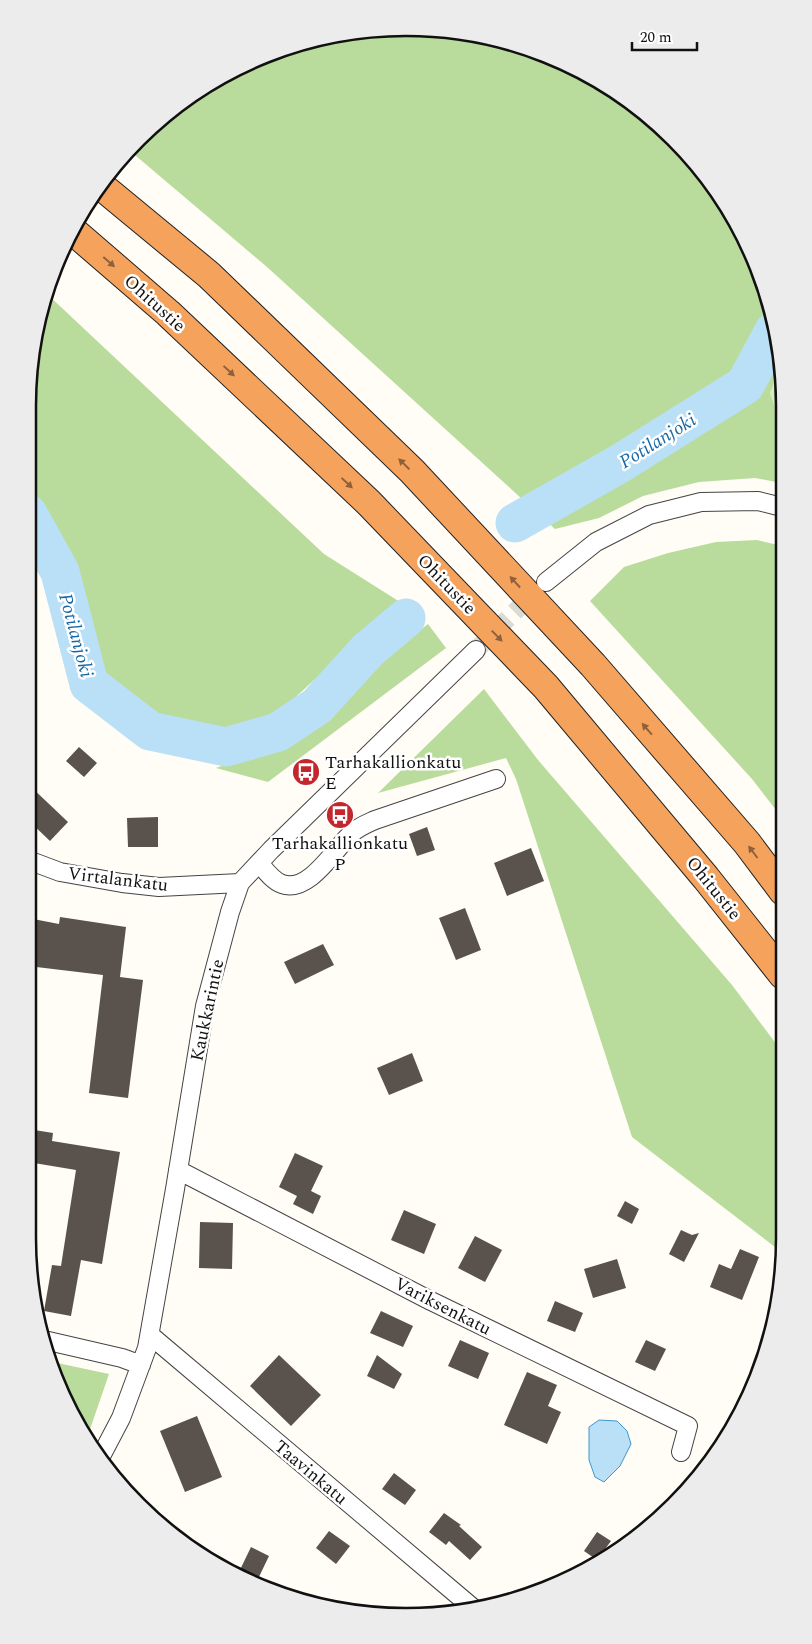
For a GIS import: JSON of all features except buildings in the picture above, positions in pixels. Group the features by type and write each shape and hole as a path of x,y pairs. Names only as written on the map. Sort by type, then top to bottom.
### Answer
{"highway":[{"path":"106,190 209,275 412,471 593,665 746,843 776,882"},
{"name":"Ohitustie","path":"78,235 168,313 369,503 546,687 706,878 776,966"}],"street":[{"path":"546,582 596,542 649,515 701,502 758,501 776,506"},
{"name":"Kaukkarintie","path":"104,1450 122,1418 150,1335 205,1006 240,882 476,650"},
{"path":"259,863 282,884 293,885 303,881 323,866 351,834 362,826 496,779"},
{"name":"Virtalankatu","path":"36,863 60,872 122,883 159,887 240,882"},
{"name":"Variksenkatu","path":"178,1170 430,1301 688,1426 681,1452"},
{"name":"Taavinkatu","path":"150,1335 466,1603"},
{"path":"51,1342 113,1356 141,1365"}],"green space":[{"path":"406,36 454,39 502,49 547,64 591,86 650,128 684,162 699,181 738,242 763,310 773,358 775,381 770,393 776,410 776,482 755,478 699,482 643,496 599,518 555,529 267,267 135,155 162,128 181,113 221,86 265,64 310,49 358,39"},
{"path":"52,299 324,554 400,602 267,723 222,733 159,717 99,669 75,562 36,506 37,382 43,334"},
{"path":"775,381 776,410 770,393"},
{"path":"757,540 776,545 776,810 752,779 590,601 624,567 668,553 716,542"},
{"path":"428,624 446,648 268,782 216,768 301,737 379,661"},
{"path":"484,689 538,760 732,985 776,1044 776,1248 632,1137 516,779 506,758 378,793"},
{"path":"58,1363 109,1374 90,1429 74,1402"}],"water":[{"path":"599,1420 617,1421 627,1431 631,1444 620,1466 604,1482 595,1477 589,1460 589,1427"}],"waterway":[{"name":"Potilanjoki","path":"515,523 619,464 745,385 770,339"},
{"name":"Potilanjoki","path":"36,528 60,572 89,684 150,731 226,747 278,732 317,706 368,650 406,618"}],"tunnel":[{"path":"476,650 536,591"}],"place":[{"name":"Tarhakallionkatu E","path":"306,772"},
{"name":"Tarhakallionkatu P","path":"340,815"}]}
